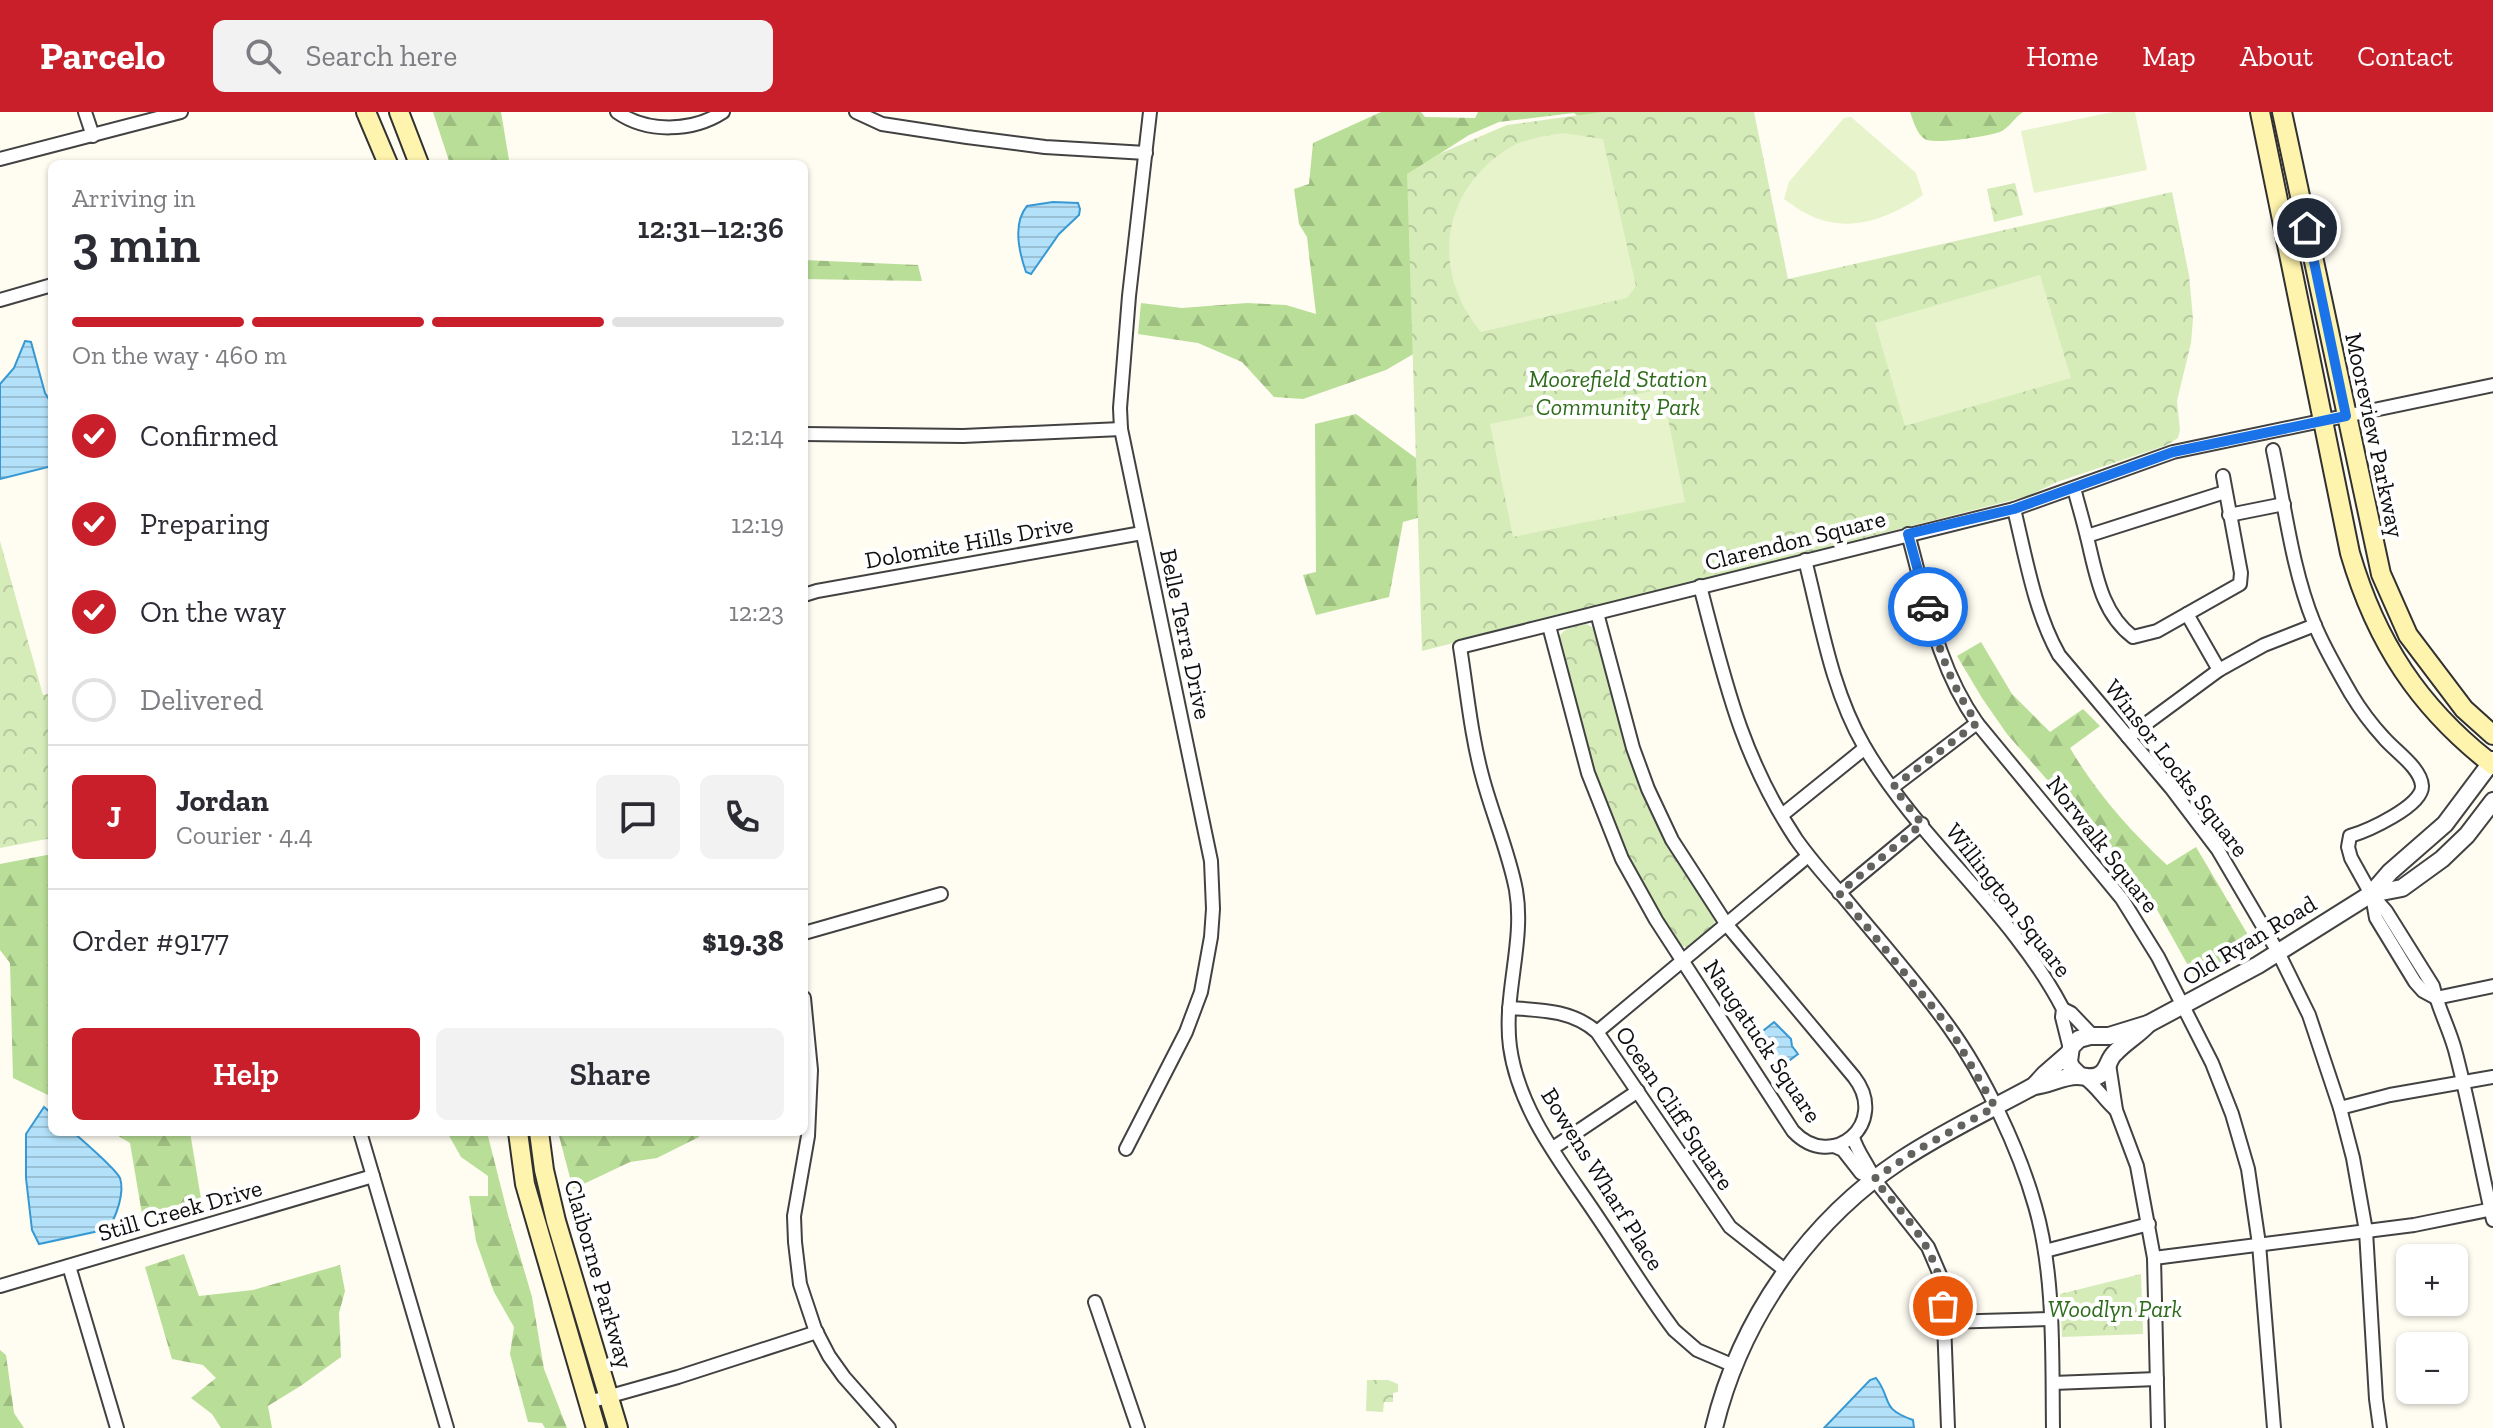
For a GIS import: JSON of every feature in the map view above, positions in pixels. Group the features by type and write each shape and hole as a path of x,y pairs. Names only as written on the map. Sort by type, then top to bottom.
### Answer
{"main road":[{"path":"366,112 386,160"},
{"path":"399,112 417,160"},
{"name":"Mooreview Parkway","path":"2260,112 2350,553 2360,588 2372,618 2426,704 2450,729 2492,763"},
{"name":"Mooreview Parkway","path":"2282,112 2381,574 2408,635 2464,709 2493,735"},
{"name":"Claiborne Parkway","path":"519,1136 525,1184 596,1428"},
{"name":"Claiborne Parkway","path":"540,1136 553,1209 618,1428"}],"street":[{"path":"85,112 93,136"},
{"path":"0,159 181,112"},
{"path":"617,112 632,122 673,128 710,120 723,112"},
{"path":"856,112 882,124 967,137 1045,147 1146,153"},
{"name":"Belle Terra Drive","path":"1126,1149 1186,1032 1201,992 1213,909 1211,861 1121,429 1129,296 1150,112"},
{"path":"0,300 48,286"},
{"name":"Clarendon Square","path":"1460,647 2014,509 2173,452 2493,385"},
{"path":"808,434 963,436 1121,429"},
{"path":"2154,1258 2492,1213 2445,1016 2436,998 2415,982 2376,918 2371,894 2348,847 2350,836 2367,831 2414,802 2420,795 2422,784 2418,775 2354,699 2315,625 2298,570 2273,450"},
{"path":"2074,488 2107,605 2123,629 2133,637 2157,631 2240,584 2241,573 2223,476"},
{"path":"2087,536 2225,492"},
{"path":"2229,515 2284,504"},
{"name":"Winsor Locks Square","path":"2014,509 2037,603 2059,655 2171,788 2218,850 2278,952 2309,1015 2340,1108 2366,1231 2380,1428"},
{"name":"Dolomite Hills Drive","path":"808,594 1142,533"},
{"name":"Norwalk Square","path":"1908,534 1942,658 1958,695 1977,723 2122,899 2184,1005 2212,1063 2232,1114 2248,1169 2259,1244 2274,1428"},
{"name":"Willington Square","path":"1805,560 1829,660 1865,748 1922,824 2030,954 2063,1009 2069,1051"},
{"path":"1700,586 1727,691 1759,776 1808,856 1949,1027 1995,1107 2020,1162 2036,1208 2045,1251 2053,1428"},
{"name":"Naugatuck Square","path":"1549,626 1588,773 1611,834 1650,911 1793,1131 1802,1141 1815,1146 1834,1146 1853,1137 1861,1126 1866,1106 1859,1083 1727,925 1673,843 1648,789 1628,733 1597,613"},
{"path":"2187,614 2219,670"},
{"path":"2128,737 2219,670 2264,645 2315,625"},
{"name":"Bowens Wharf Place","path":"1460,647 1471,727 1512,872 1517,901 1519,924 1509,1008 1510,1047 1517,1079 1529,1109 1553,1148 1674,1330 1697,1350 1732,1365"},
{"path":"1893,787 1977,723"},
{"path":"1782,815 1865,748"},
{"name":"Old Ryan Road","path":"1714,1428 1732,1365 1760,1310 1812,1238 1874,1179 1919,1149 2034,1086 2079,1039 2115,1035 2148,1024 2258,965 2371,894 2390,872 2445,824 2492,763"},
{"name":"Old Ryan Road","path":"2371,894 2402,888 2442,859 2467,835 2493,801"},
{"path":"1839,893 1922,824"},
{"path":"1597,1032 1808,856"},
{"path":"808,932 941,894"},
{"path":"2436,998 2493,986"},
{"name":"Ocean Cliff Square","path":"1509,1008 1550,1010 1586,1022 1597,1032 1730,1227 1786,1271"},
{"name":"Willington Square","path":"2063,1009 2095,1037"},
{"path":"808,1024 811,1102 797,1191 795,1242 800,1284 817,1332 844,1377 889,1428"},
{"name":"Old Ryan Road","path":"2034,1086 2048,1085 2067,1077 2100,1075 2114,1053 2148,1024"},
{"path":"2095,1037 2106,1044 2110,1056 2116,1110 2137,1166 2149,1224 2154,1258 2158,1428"},
{"path":"2069,1051 2071,1067 2097,1087 2107,1103 2116,1110"},
{"path":"2340,1108 2390,1095 2493,1077"},
{"path":"1553,1148 1638,1091"},
{"path":"361,1136 447,1428"},
{"path":"1853,1137 1855,1147 1874,1179 1928,1247 1940,1275 1948,1428"},
{"path":"1834,1146 1843,1150 1861,1173 1874,1179"},
{"name":"Still Creek Drive","path":"0,1286 373,1176"},
{"path":"2045,1251 2149,1224"},
{"path":"69,1266 117,1428"},
{"path":"1095,1302 1138,1428"},
{"path":"1944,1322 2050,1319"},
{"path":"589,1402 817,1332"},
{"path":"2053,1383 2157,1379"}],"green space":[{"path":"433,112 501,112 509,160 449,160"},
{"path":"1381,112 1421,112 1425,117 1475,118 1478,112 1724,112 1591,127 1574,113 1499,122 1469,135 1408,174 1415,353 1386,370 1303,399 1274,397 1242,362 1198,343 1138,334 1141,303 1182,308 1247,303 1286,305 1316,314 1307,237 1299,224 1294,189 1309,184 1313,143"},
{"name":"Moorefield Station Community Park","path":"1602,112 1754,112 1788,279 2172,192 2189,275 2193,319 2191,343 2177,401 2178,438 2167,445 2057,482 2028,496 1422,651 1407,174 1439,154 1507,125"},
{"path":"1910,112 2023,112 2000,132 1974,138 1931,141 1922,137"},
{"path":"2113,112 2135,112 2147,170 2034,193 2021,131"},
{"path":"1851,117 1916,173 1923,195 1886,215 1844,224 1816,218 1784,199 1789,182 1844,118"},
{"path":"1563,133 1603,139 1636,286 1627,298 1481,332 1455,286 1450,262 1450,238 1455,215 1465,193 1480,172 1500,154 1522,142"},
{"path":"2015,183 2023,215 1994,222 1987,189"},
{"path":"808,260 918,265 922,281 808,279"},
{"path":"2040,275 2071,378 1905,426 1875,323"},
{"path":"1662,389 1685,502 1513,537 1490,424"},
{"path":"1356,414 1424,464 1450,509 1403,522 1389,597 1316,615 1303,575 1316,572 1315,424"},
{"path":"0,541 43,695 48,694 48,839 0,848"},
{"path":"1586,624 1598,633 1662,832 1715,921 1710,931 1687,947 1678,945 1636,877 1598,789 1558,639 1566,630"},
{"path":"1981,642 2012,694 2050,732 2083,709 2100,726 2070,748 2091,780 2127,825 2167,865 2196,847 2254,945 2195,978 2150,897 2007,734 1982,698 1957,656"},
{"path":"48,855 48,1095 13,1078 10,963 0,950 0,864"},
{"path":"119,1136 191,1136 201,1199 142,1214 130,1143"},
{"path":"449,1136 488,1136 532,1297 544,1369 567,1428 545,1428 542,1423 528,1422 510,1354 514,1327 494,1292 476,1241 469,1196 488,1196 488,1176 461,1157"},
{"path":"559,1136 699,1136 657,1158 630,1162 573,1189"},
{"path":"184,1254 199,1296 253,1290 340,1265 345,1291 339,1313 341,1357 268,1406 272,1428 221,1428 212,1414 191,1398 216,1378 203,1365 172,1359 145,1267"},
{"name":"Woodlyn Park","path":"2141,1274 2143,1334 2062,1337 2060,1294"},
{"path":"0,1350 6,1355 14,1413 24,1428 0,1428"},
{"path":"1367,1380 1388,1380 1398,1384 1398,1392 1393,1393 1393,1402 1384,1402 1383,1412 1366,1411"}],"water":[{"path":"1053,202 1078,203 1079,215 1059,234 1031,274 1026,272 1018,238 1022,213 1027,206"},
{"path":"25,341 31,342 48,398 48,467 0,479 0,384 14,368"},
{"path":"1774,1022 1791,1039 1798,1054 1782,1066 1758,1035"},
{"path":"44,1107 48,1110 48,1136 78,1136 106,1161 120,1178 121,1191 119,1205 108,1229 39,1244 32,1230 26,1178 26,1134"},
{"path":"1876,1378 1891,1407 1913,1420 1914,1428 1824,1428 1870,1380"}],"way so far":[{"path":"1928,607 1950,678 1977,723 1893,787 1922,824 1839,893 1949,1027 1995,1107 1919,1149 1874,1179 1928,1247 1940,1275 1943,1306"}],"route":[{"path":"1928,607 1908,534 2014,509 2173,452 2346,416 2307,228"}]}
